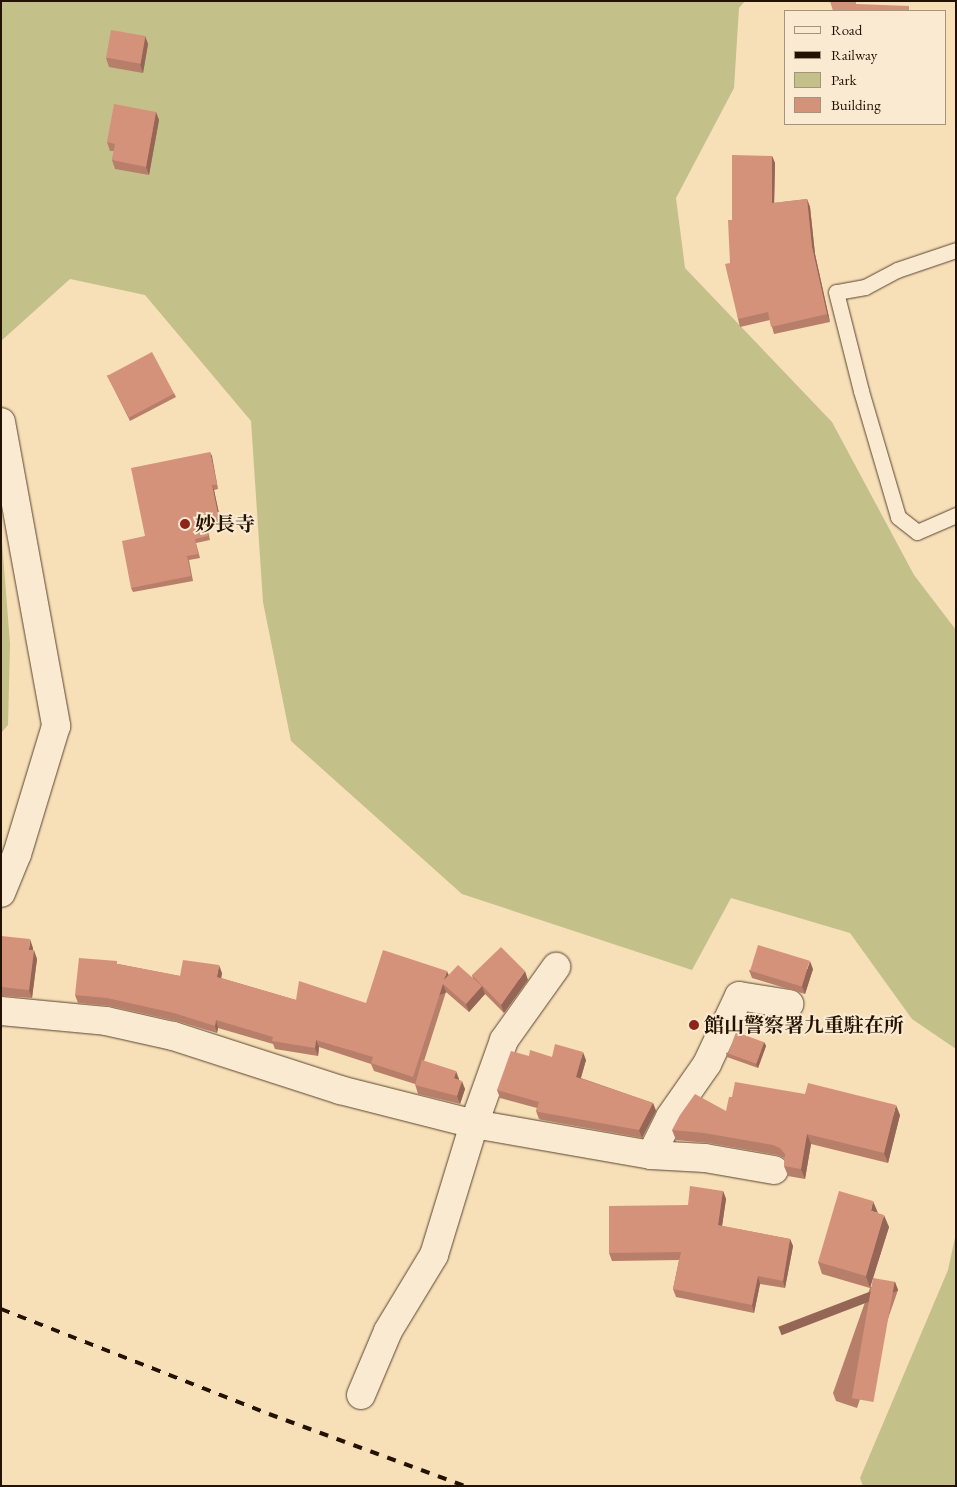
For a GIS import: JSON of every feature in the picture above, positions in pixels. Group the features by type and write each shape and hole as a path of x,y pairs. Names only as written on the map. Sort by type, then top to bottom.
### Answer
{"street":[{"path":"1,422 56,726 17,854 1,893"},
{"path":"361,1395 388,1330 434,1255 474,1124 504,1040 556,967"},
{"path":"651,1156 670,1117 707,1064 739,996 789,1004"},
{"path":"1,1011 106,1021 173,1036 340,1090 474,1124 651,1156 704,1158 774,1170"}],"lane":[{"path":"956,250 897,270 865,287 836,292 861,391 898,516 917,532 956,515"}],"green space":[{"path":"1,1 745,1 739,8 734,88 676,198 685,268 832,422 914,575 956,630 956,1049 912,1019 850,933 731,898 692,970 462,894 291,741 263,602 251,421 145,295 70,279 1,341"},
{"path":"1,529 10,644 8,725 1,733"},
{"path":"956,1233 956,1486 863,1486 860,1478 948,1270"}],"building":[{"path":"830,1 856,1 856,4 909,6 909,10 833,10"},
{"path":"111,30 145,36 141,64 106,58"},
{"path":"114,104 156,112 146,167 112,160 115,144 107,142"},
{"path":"732,155 772,156 772,203 807,199 812,247 827,314 771,327 768,312 738,319 725,264 730,263 728,220 732,220"},
{"path":"152,352 174,393 129,417 107,376"},
{"name":"妙長寺","path":"210,452 217,485 212,485 219,519 205,521 208,536 195,539 198,554 187,556 191,576 131,588 122,541 145,536 131,468"},
{"path":"1,936 30,939 29,950 34,950 29,990 1,987"},
{"path":"758,945 810,961 802,987 750,971"},
{"path":"501,947 525,971 501,1005 472,975"},
{"path":"383,950 447,971 444,980 458,965 482,986 466,1004 443,984 413,1077 371,1063 373,1057 316,1040 315,1048 272,1041 273,1037 216,1020 215,1026 174,1013 107,998 75,995 79,958 117,961 117,964 180,976 183,960 219,965 217,977 296,1000 299,981 366,1003"},
{"path":"736,1032 764,1042 756,1064 728,1054"},
{"path":"555,1044 583,1052 576,1077 653,1103 639,1130 539,1112 536,1111 539,1102 497,1090 511,1051 529,1056 530,1050 552,1057"},
{"path":"422,1060 456,1071 454,1078 462,1081 457,1096 415,1085"},
{"path":"735,1082 805,1094 808,1083 896,1105 884,1153 807,1134 801,1169 784,1166 785,1154 780,1148 773,1145 704,1133 672,1130 695,1094 726,1111 729,1097 732,1097"},
{"path":"690,1186 723,1191 718,1225 790,1239 783,1281 758,1276 752,1305 673,1289 681,1252 609,1253 609,1206 688,1205"},
{"path":"839,1191 873,1201 871,1211 884,1215 866,1276 818,1262"},
{"path":"873,1278 895,1282 873,1402 852,1398"}],"railway":[{"path":"1,1309 269,1414 465,1486"}],"place":[{"name":"妙長寺","path":"185,524"},
{"name":"館山警察署九重駐在所","path":"694,1025"}]}
